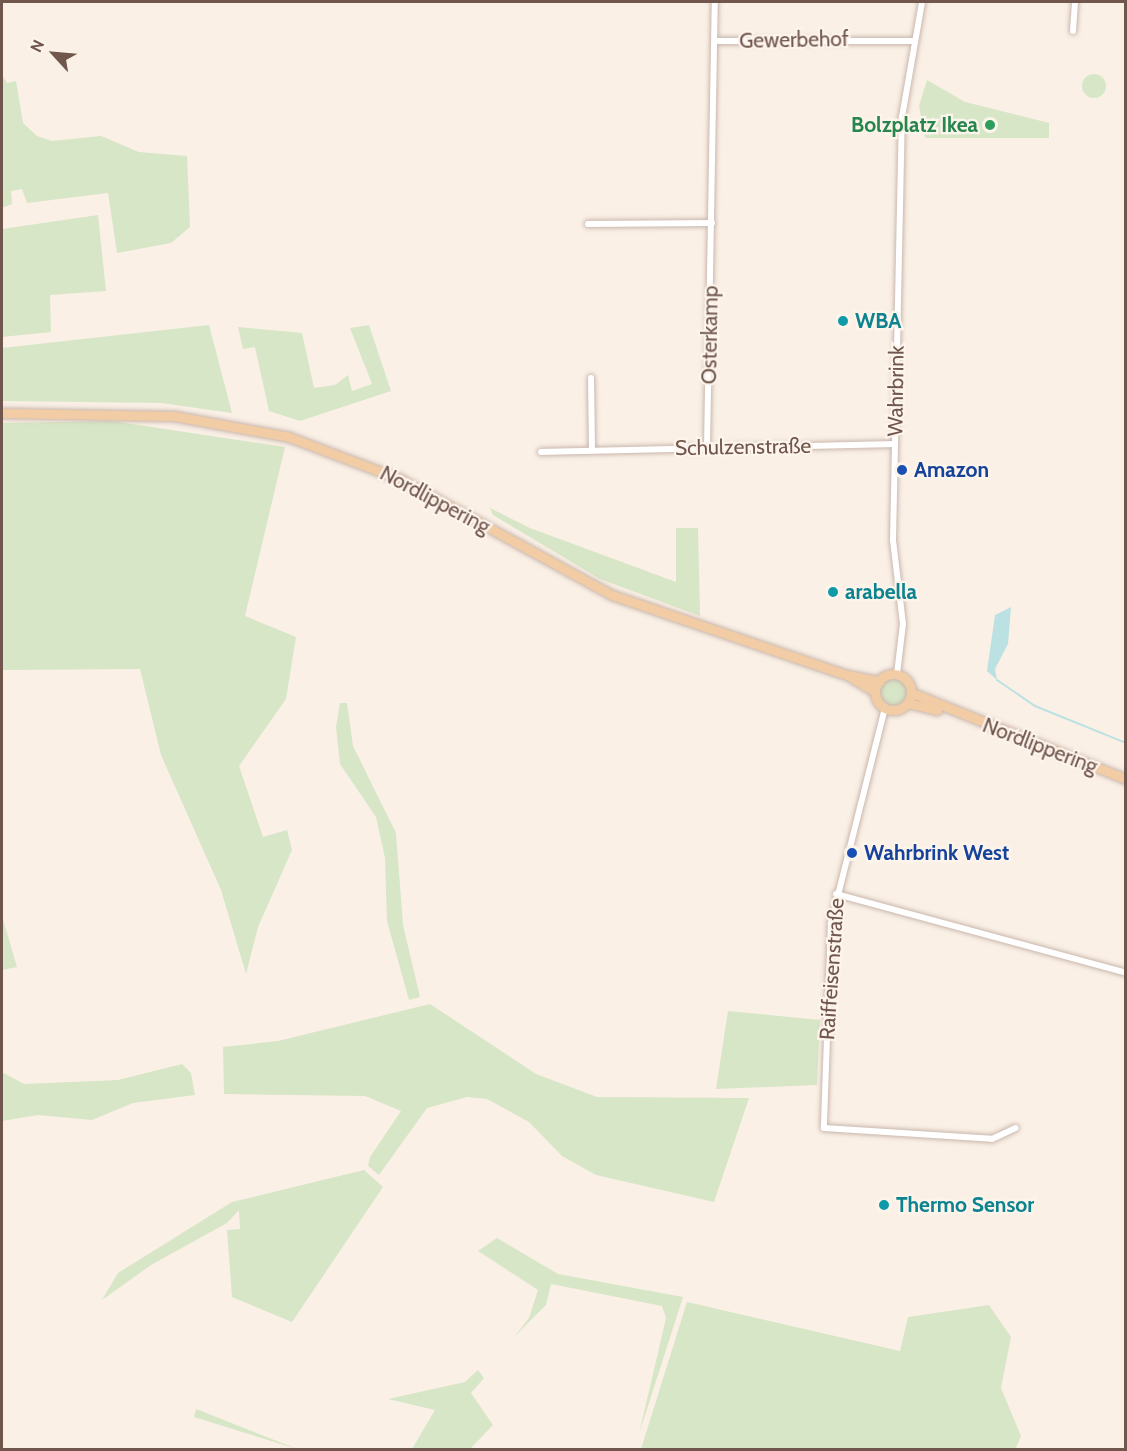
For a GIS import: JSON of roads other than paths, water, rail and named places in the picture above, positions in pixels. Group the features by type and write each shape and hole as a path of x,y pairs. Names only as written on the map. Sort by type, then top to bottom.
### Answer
{"main road":[{"name":"Nordlippering","path":"2,413 174,416 289,437 400,479 612,595 847,675 879,681"},
{"path":"897,674 907,680 912,693 908,703 885,708 875,692 879,681 897,674"},
{"name":"Nordlippering","path":"847,675 875,692"},
{"name":"Nordlippering","path":"912,693 953,714 1125,779"},
{"name":"Nordlippering","path":"908,703 953,714"}],"street":[{"name":"Gewerbehof","path":"715,2 716,41 913,41"},
{"name":"Wahrbrink","path":"897,674 903,624 893,548 902,117 913,41 922,2"},
{"path":"1073,31 1075,2"},
{"name":"Osterkamp","path":"707,447 716,41"},
{"path":"588,224 712,223"},
{"path":"591,378 592,450"},
{"name":"Schulzenstraße","path":"541,452 894,444"},
{"name":"Raiffeisenstraße","path":"885,708 836,894 824,1128 992,1139 1016,1128"},
{"path":"836,894 1125,973"}],"water":[{"path":"1011,607 1008,644 995,669 997,680 987,671 995,615"}],"waterway":[{"path":"997,680 1035,706 1126,743"}],"place":[{"name":"Bolzplatz Ikea","path":"990,125"},
{"name":"WBA","path":"843,321"},
{"name":"Amazon","path":"902,470"},
{"name":"arabella","path":"833,592"},
{"name":"Wahrbrink West","path":"852,853"},
{"name":"Thermo Sensor","path":"884,1205"}]}
